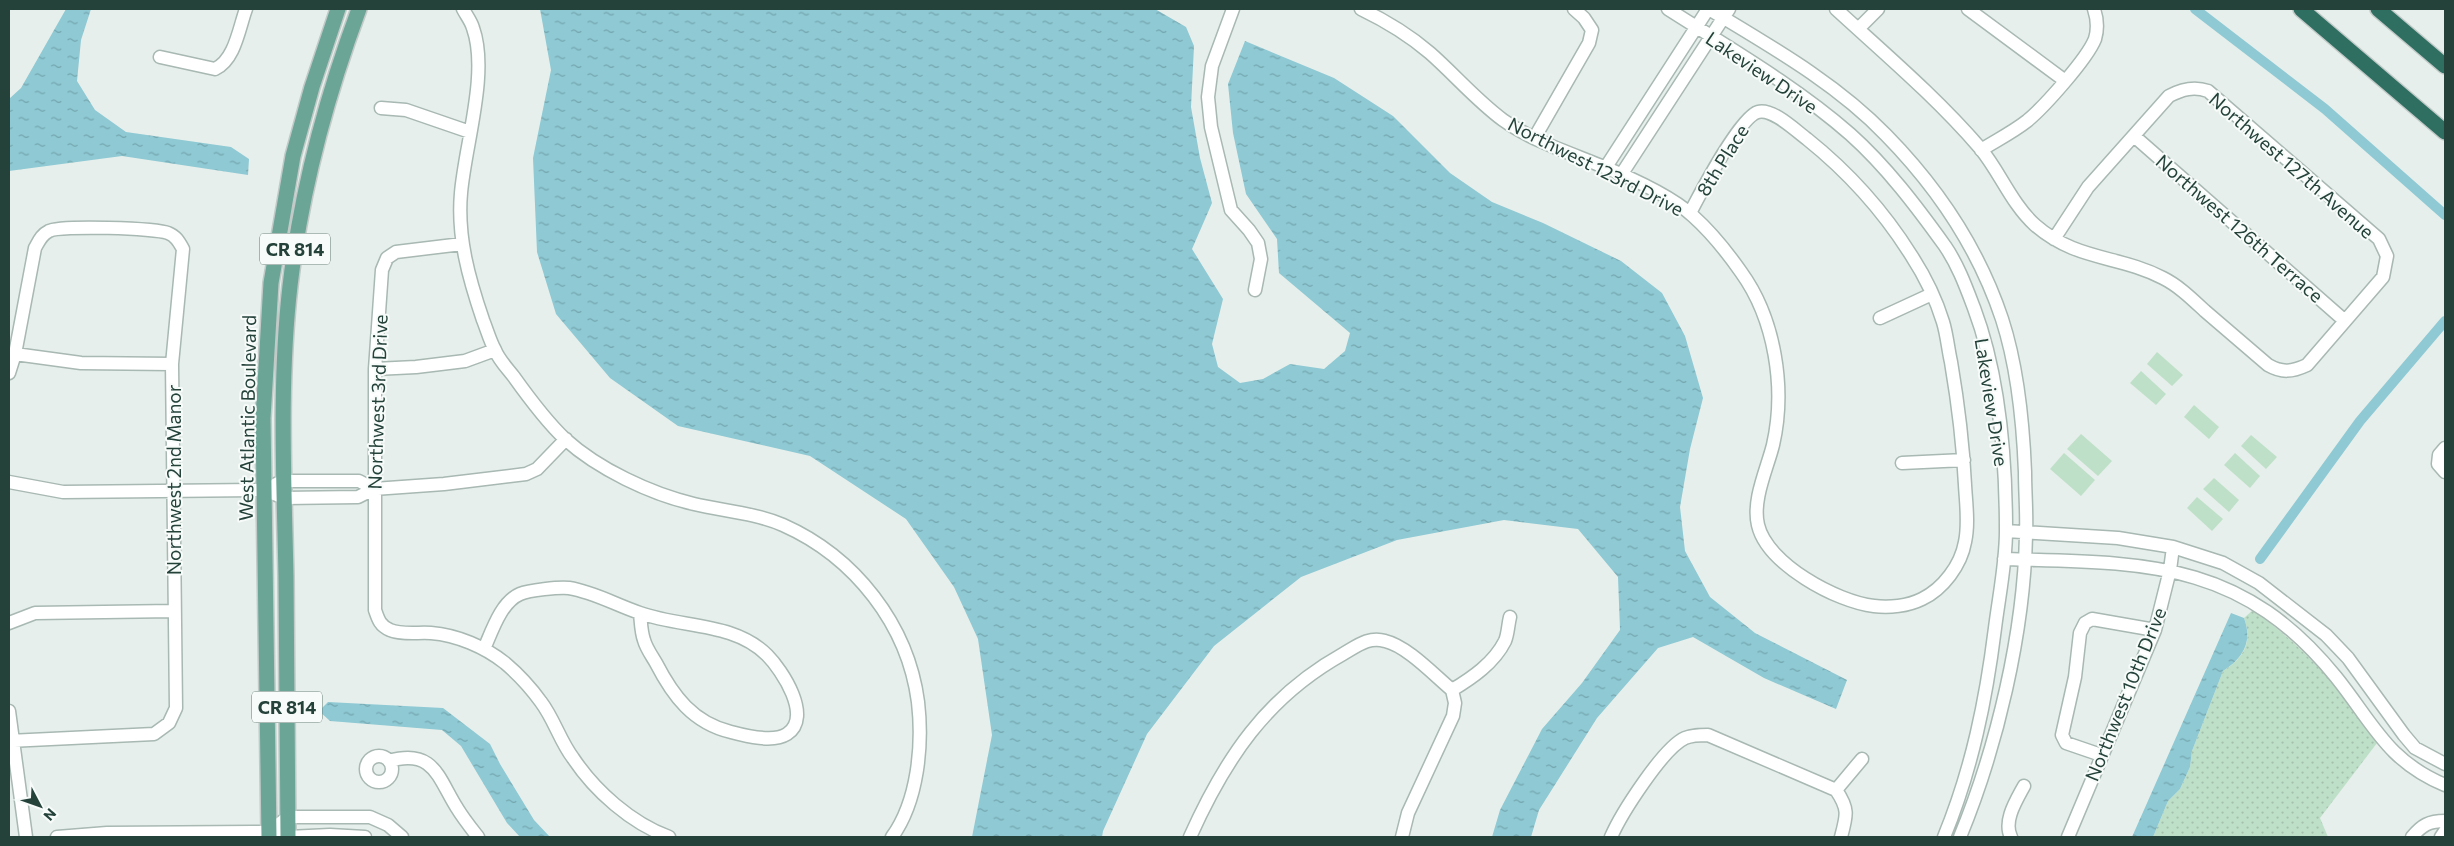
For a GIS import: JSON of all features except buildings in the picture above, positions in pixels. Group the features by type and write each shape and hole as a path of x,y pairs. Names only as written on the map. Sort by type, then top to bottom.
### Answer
{"highway":[{"path":"2301,9 2445,132"},
{"path":"2378,9 2445,66"}],"main road":[{"name":"West Atlantic Boulevard","path":"269,835 264,490 266,352 271,283 293,156 312,87 338,9"},
{"name":"West Atlantic Boulevard","path":"288,837 283,481 286,341 290,286 297,238 315,147 344,48 359,9"}],"street":[{"path":"160,57 215,69 223,65 229,57 246,9"},
{"path":"463,9 473,28 478,53 477,87 461,195 462,244 477,303 494,350 531,401 566,440 602,465 643,488 693,504 744,513 782,525 819,544 851,570 879,602 903,644 916,686 920,720 918,758 910,798 892,837"},
{"path":"1233,9 1212,66 1208,97 1211,127 1230,210 1250,230 1258,243 1261,259 1255,290"},
{"name":"Northwest 123rd Drive","path":"1361,9 1401,30 1431,54 1481,103 1507,123 1621,175 1690,213 1720,243 1745,277 1765,316 1776,360 1779,398 1774,441 1763,480 1756,522 1764,540 1775,556 1793,571 1838,596 1873,606 1900,606 1924,599 1944,583 1958,563 1965,542 1967,517 1964,460"},
{"path":"1535,137 1571,70 1589,42 1592,30 1584,18 1574,9"},
{"name":"Lakeview Drive","path":"1668,9 1712,36 1813,105 1850,134 1887,172 1946,248 1962,275 1980,324 1990,358 2001,432 2006,532 2004,559 1982,714 1970,765 1944,837"},
{"path":"1606,168 1708,9"},
{"name":"Lakeview Drive","path":"1708,9 1727,13 1826,84 1887,136 1949,211 1980,266 2002,319 2020,407 2026,533 2025,560 2015,644 1995,731 1972,808 1960,837"},
{"path":"1836,9 1930,94 1981,150 2018,207 2054,239 2096,257 2130,265 2165,279 2182,291 2268,365 2278,370 2287,372 2307,365 2345,320"},
{"path":"1858,29 1878,9"},
{"path":"1968,9 2064,80"},
{"path":"1621,175 1727,13"},
{"path":"1981,150 2027,120 2041,108 2088,52 2096,37 2095,13"},
{"name":"Northwest 127th Avenue","path":"2134,136 2169,96 2188,88 2199,88 2208,91 2379,239 2386,256 2383,277 2345,320"},
{"path":"381,108 406,110 470,132"},
{"name":"8th Place","path":"1690,213 1715,166 1747,119 1759,112 1770,113 1824,153 1850,179 1881,214 1912,255 1932,294"},
{"path":"2054,239 2088,187 2134,136"},
{"name":"Northwest 126th Terrace","path":"2134,136 2345,320"},
{"name":"Northwest 2nd Manor","path":"11,741 154,734 169,723 176,708 172,364 183,249 176,237 166,232 119,228 51,229 41,236 35,248 15,354"},
{"name":"Northwest 3rd Drive","path":"462,244 396,252 387,258 382,270 375,369 375,610 379,623 390,631 434,633 459,639 484,649"},
{"path":"1880,318 1932,294 1944,323 1957,396 1964,460 1902,463"},
{"path":"1980,324 2002,319"},
{"path":"375,369 416,367 465,361 494,350"},
{"path":"9,373 15,354 81,363 172,364"},
{"path":"9,482 63,492 264,490 284,498 358,497 374,489 444,484 526,474 537,469 566,440"},
{"path":"2445,448 2440,455 2438,464 2445,472"},
{"path":"264,490 283,481 359,480 374,489"},
{"path":"2006,532 2118,538 2173,548 2223,563 2259,583 2312,624 2348,658 2393,722 2415,748 2445,764"},
{"name":"Northwest 10th Drive","path":"2068,837 2155,630 2170,570 2173,548"},
{"path":"2004,559 2115,562 2170,570 2215,583 2247,598 2277,619 2319,656 2376,733 2411,768 2445,784"},
{"path":"640,614 644,640 670,691 688,709 706,722 729,732 756,737 781,736 794,728 798,716 796,704 789,686 767,655 750,642 732,632 640,614 593,593 566,588 522,593 509,600 484,649 504,663 524,681 542,702 573,758 595,786 624,811 657,833 668,837"},
{"path":"9,623 35,613 174,612"},
{"path":"1452,690 1484,668 1496,653 1505,641 1510,617"},
{"path":"2101,755 2066,743 2062,735 2075,677 2080,633 2085,623 2092,619 2155,630"},
{"path":"1190,837 1210,793 1230,758 1256,725 1292,689 1331,660 1368,640 1385,640 1401,647 1452,690 1453,716 1412,805 1402,837"},
{"path":"9,711 11,741 26,837"},
{"path":"2376,733 2393,722"},
{"path":"1611,837 1640,787 1673,746 1684,738 1696,735 1708,736 1836,790 1845,804 1847,817 1841,837"},
{"path":"389,761 403,757 415,758 434,768 457,808 478,837"},
{"path":"1836,790 1862,759"},
{"path":"2011,837 2007,826 2024,786"},
{"path":"269,835 288,817 370,817 388,824 402,837"},
{"path":"2412,837 2420,827 2432,821 2445,821"},
{"path":"2441,837 2445,831"},
{"path":"58,837 107,833 365,837"}],"green space":[{"path":"2157,352 2183,375 2172,386 2147,364"},
{"path":"2141,371 2166,394 2156,405 2130,383"},
{"path":"2194,405 2219,427 2209,439 2184,417"},
{"path":"2081,434 2112,461 2098,476 2067,449"},
{"path":"2251,435 2277,457 2266,469 2241,446"},
{"path":"2064,453 2095,480 2081,496 2050,469"},
{"path":"2235,453 2260,476 2250,488 2224,465"},
{"path":"2214,478 2239,500 2229,512 2203,489"},
{"path":"2197,497 2223,519 2212,531 2187,508"},
{"path":"2253,610 2290,640 2321,670 2350,704 2377,743 2320,818 2328,837 2153,837 2168,801 2180,789 2190,767 2192,751 2223,671 2236,661 2245,649 2247,627 2244,618"}],"water":[{"path":"66,9 91,9 81,40 77,81 95,110 126,132 231,147 249,159 248,175 122,156 9,171 9,99 21,88"},
{"path":"540,9 1155,9 1186,27 1194,46 1191,107 1200,158 1212,203 1192,249 1223,299 1212,344 1218,367 1240,383 1263,379 1290,364 1324,369 1345,351 1350,333 1279,273 1277,239 1246,194 1233,133 1228,84 1245,41 1334,78 1393,116 1450,173 1492,202 1543,223 1621,261 1662,293 1685,336 1703,398 1690,449 1680,507 1685,551 1710,597 1755,633 1847,680 1836,709 1764,678 1693,637 1658,648 1597,718 1539,810 1531,837 1492,837 1500,810 1542,729 1582,683 1620,630 1618,577 1578,529 1504,520 1397,540 1301,577 1214,646 1147,734 1102,837 972,837 992,735 978,639 954,587 906,519 810,456 678,426 610,378 556,314 537,252 533,158 551,70"},
{"path":"2231,613 2244,618 2247,627 2247,642 2244,649 2236,661 2223,671 2192,751 2190,767 2180,789 2168,801 2153,837 2132,837"},
{"path":"328,702 443,708 490,744 534,820 550,837 520,837 507,823 461,746 442,730 330,721 319,711"}],"waterway":[{"path":"2195,9 2325,109 2445,215"},
{"path":"2260,559 2360,421 2445,321"}]}
